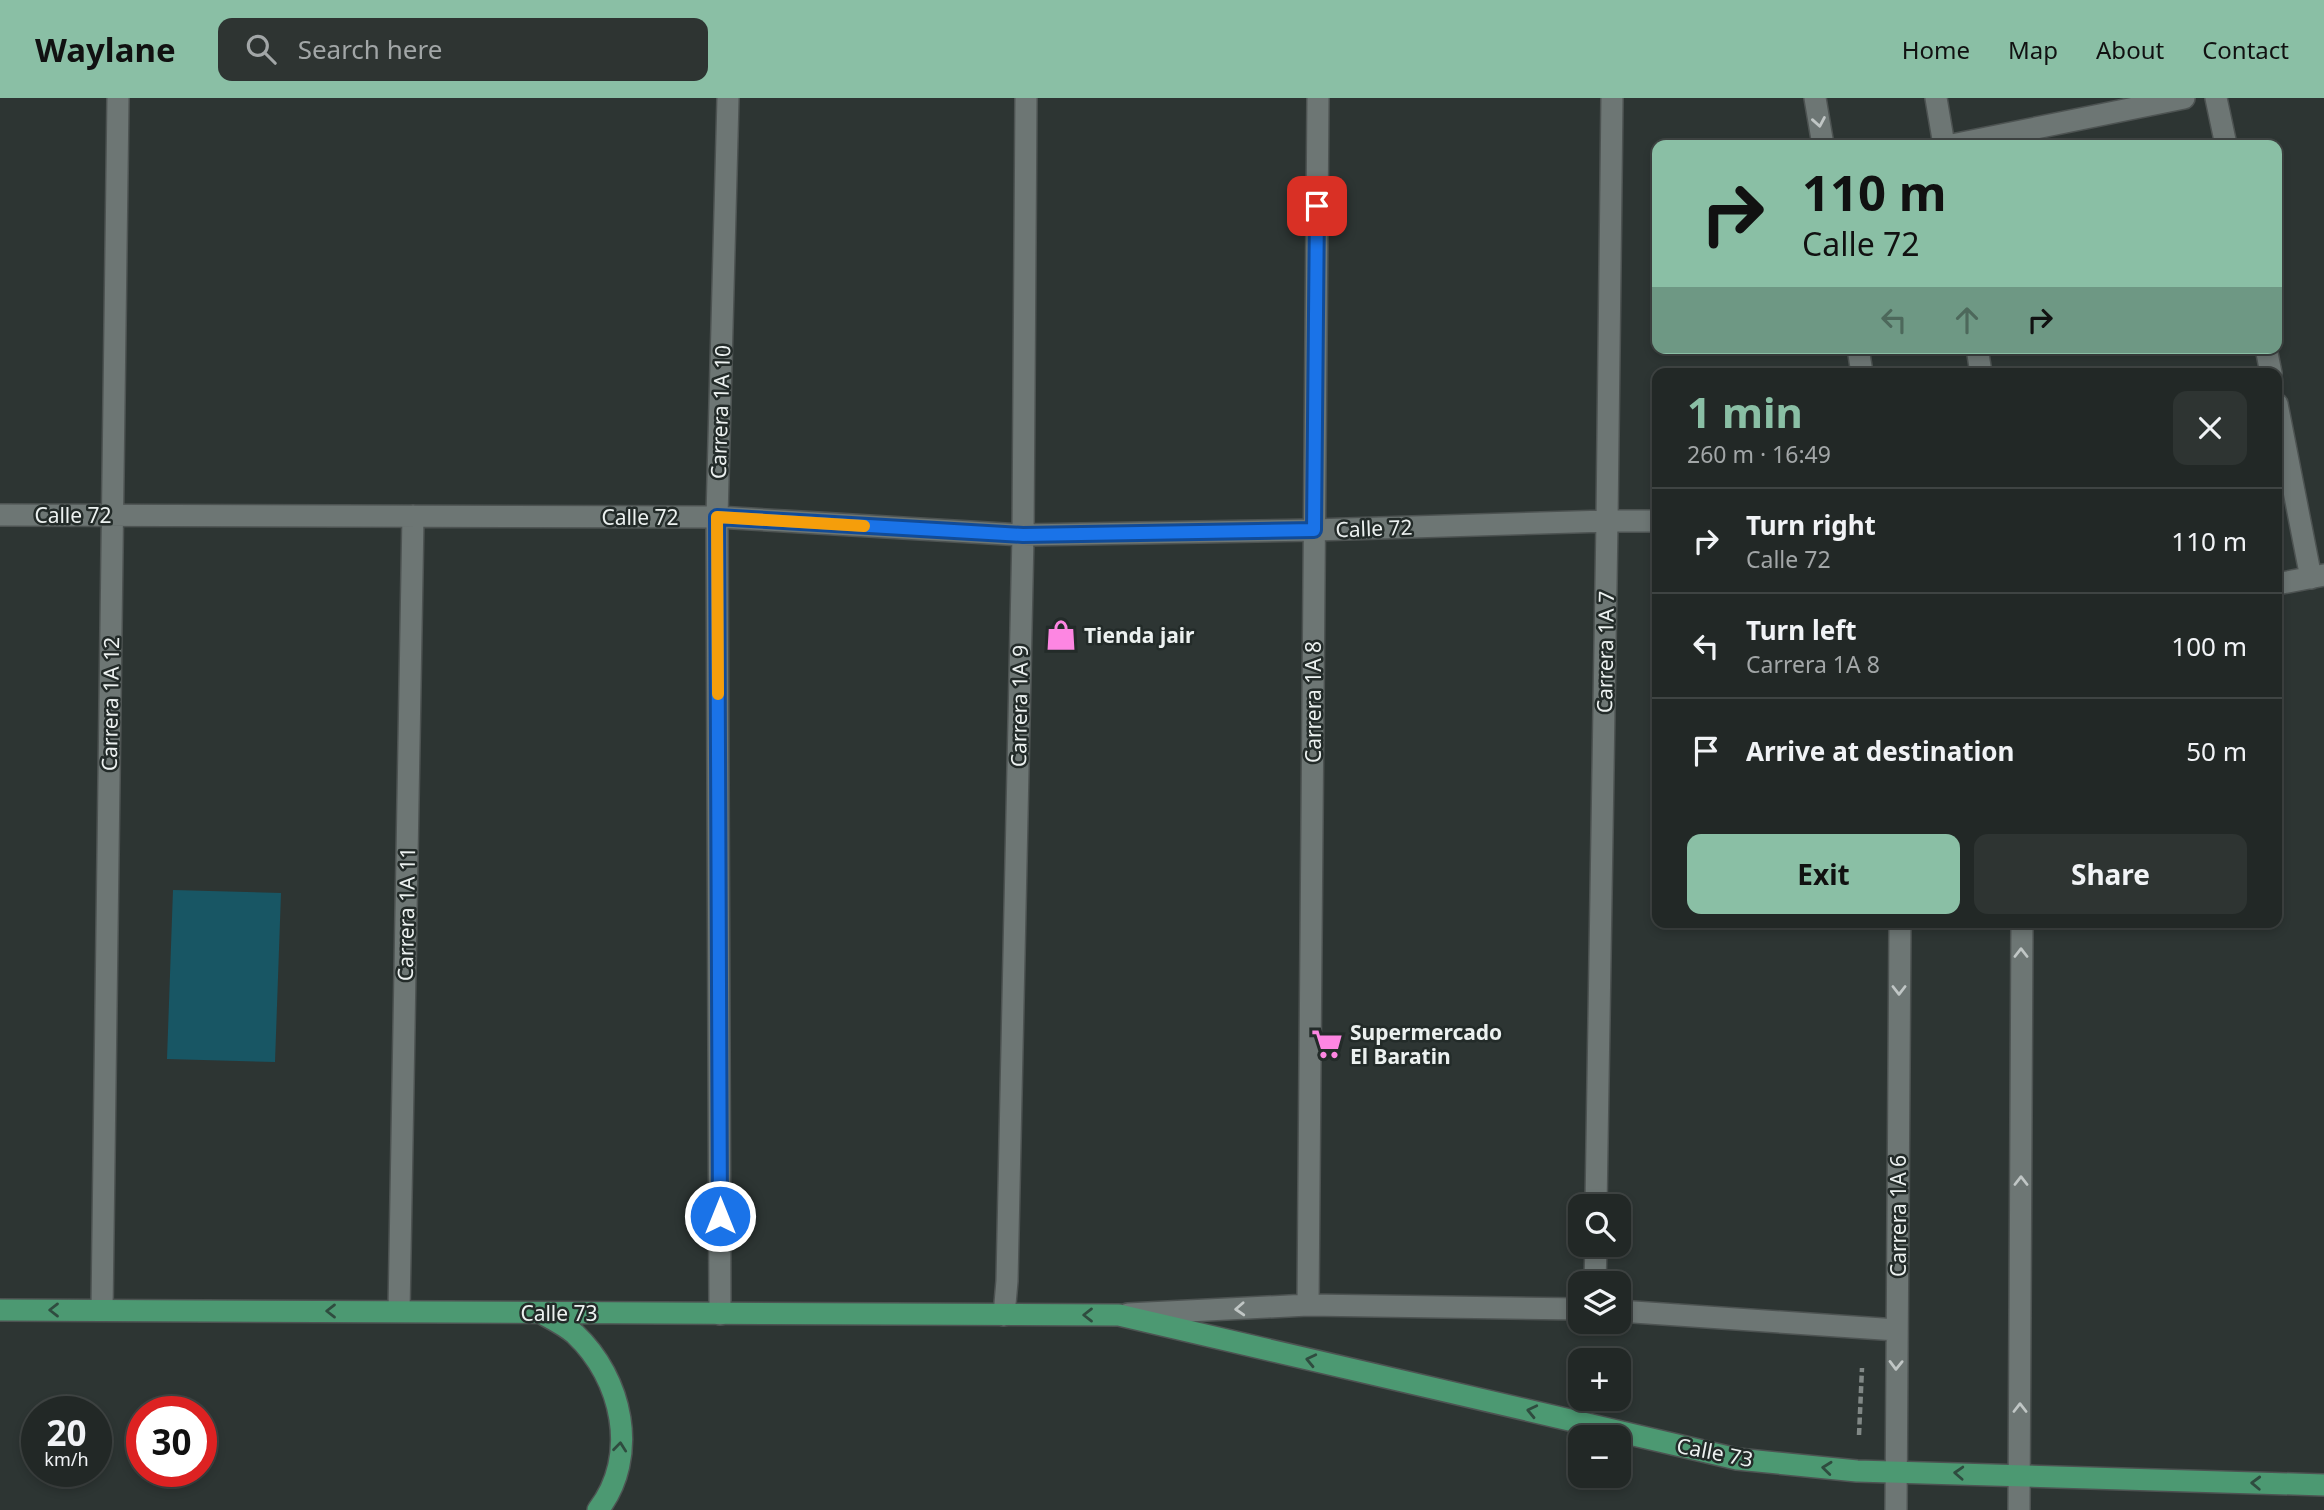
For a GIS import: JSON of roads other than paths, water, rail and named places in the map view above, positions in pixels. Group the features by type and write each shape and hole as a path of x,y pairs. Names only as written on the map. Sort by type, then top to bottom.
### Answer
{"main road":[{"name":"Calle 73","path":"0,1310 1119,1315 1737,1459 1857,1471 1895,1470 2324,1485"},
{"path":"542,1313 573,1332 598,1360 615,1394 622,1431 618,1469 598,1510"}],"street":[{"name":"Carrera 1A 12","path":"102,1310 118,98"},
{"name":"Carrera 1A 10","path":"720,1314 717,517 728,98"},
{"name":"Carrera 1A 9","path":"1004,1315 1023,535 1026,98"},
{"name":"Carrera 1A 8","path":"1308,1305 1318,98"},
{"name":"Carrera 1A 7","path":"1596,1194 1612,98"},
{"path":"1815,98 1822,140"},
{"path":"1936,98 1943,140"},
{"path":"1977,140 2184,98"},
{"path":"2216,98 2225,140"},
{"path":"2282,425 2318,576 2282,583"},
{"name":"Calle 72","path":"0,515 717,517 1023,535 1652,521"},
{"name":"Carrera 1A 11","path":"399,1311 413,516"},
{"name":"Carrera 1A 6","path":"1896,1510 1900,928"},
{"path":"2019,1510 2010,1476 2022,928"},
{"name":"Calle 73","path":"1119,1315 1308,1305 1568,1309"},
{"path":"1631,1312 1896,1329"}],"place":[{"name":"Tienda jair","path":"1061,635"},
{"name":"Supermercado El Baratin","path":"1327,1044"}]}
